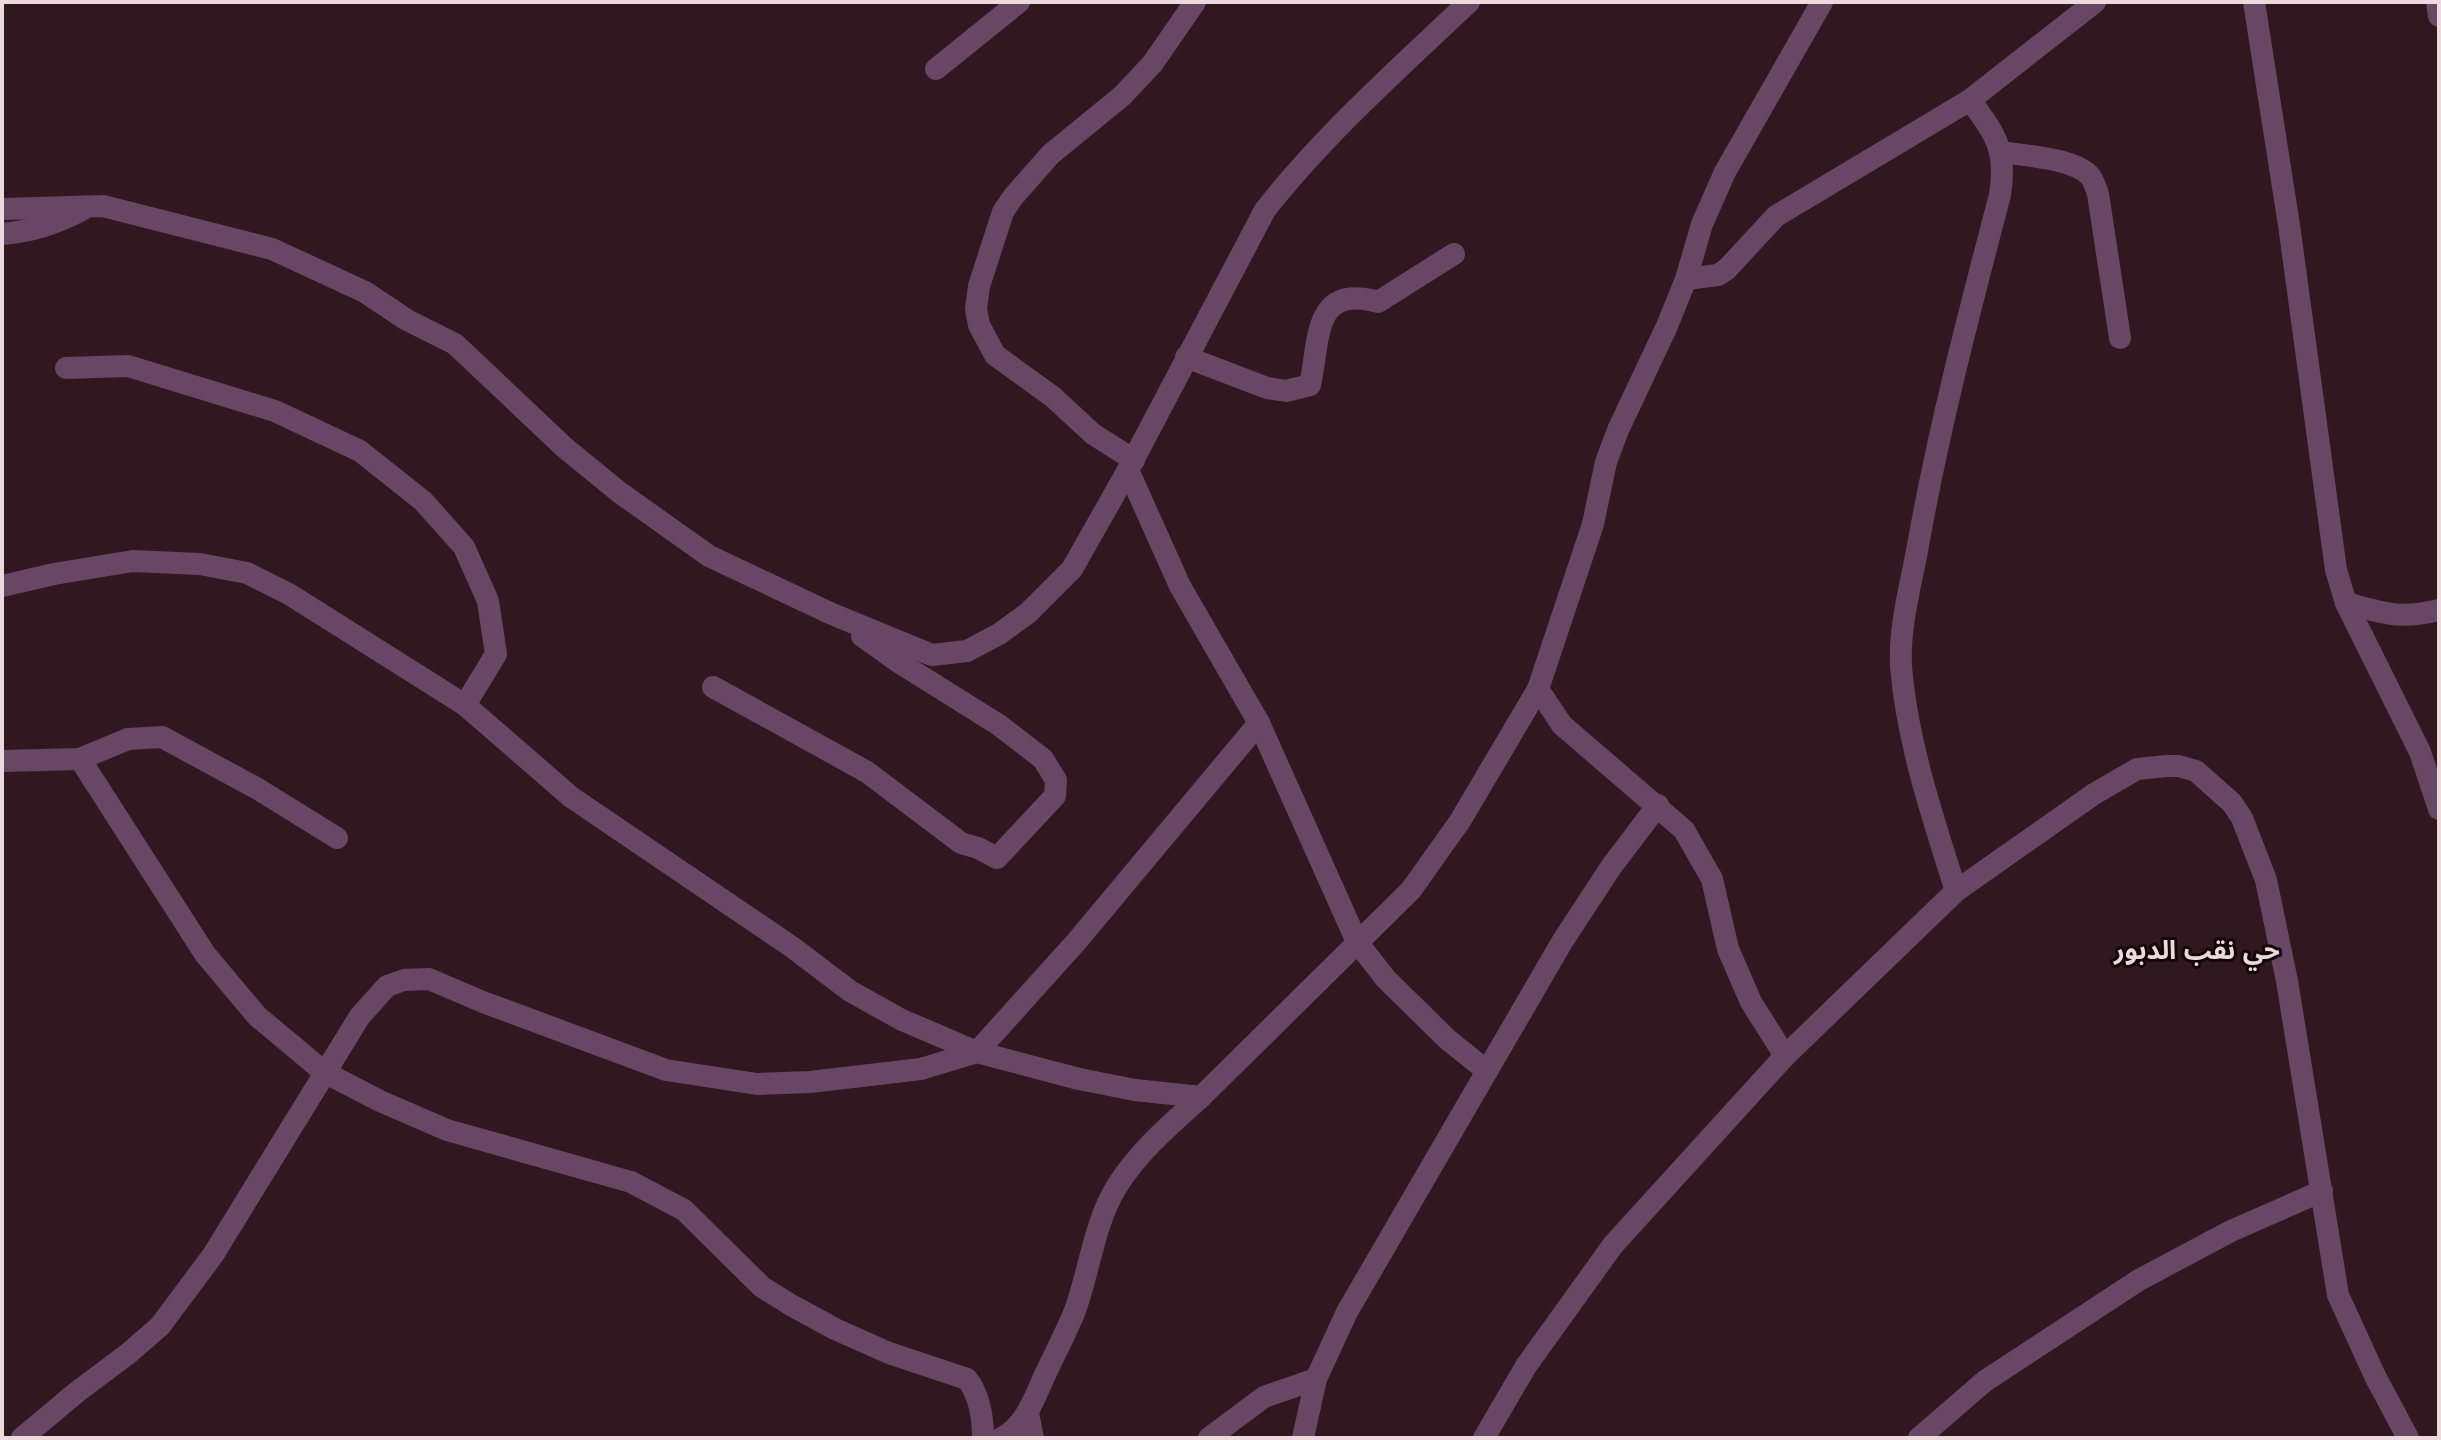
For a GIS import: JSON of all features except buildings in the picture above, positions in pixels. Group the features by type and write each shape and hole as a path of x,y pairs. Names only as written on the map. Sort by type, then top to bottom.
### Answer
{"street":[{"path":"936,69 1019,2"},
{"path":"1195,2 1143,74 1122,96 1051,154 1013,197 1003,212 979,286 976,309 979,325 995,355 1053,397 1131,465 1180,586 1259,723 1357,942 1386,979 1447,1039 1487,1071"},
{"path":"2,209 103,206 272,249 365,292 407,320 455,344 564,447 619,492 709,556 832,614 932,655 967,651 999,634 1028,613 1072,569 1131,465 1265,210 1355,109 1469,2"},
{"path":"1002,1438 1028,1413 1074,1313 1098,1225 1117,1187 1147,1149 1411,890 1460,821 1538,689 1593,524 1606,462 1686,279 1695,241 1725,172 1822,2"},
{"path":"1686,279 1718,275 1727,269 1776,216 1970,100 2095,2"},
{"path":"2254,2 2289,225 2336,570 2346,603 2415,739 2439,809"},
{"path":"2437,2 2439,16"},
{"path":"1956,891 1914,743 1901,665 1902,637 1924,507 2004,170 2002,152 1994,132 1970,100"},
{"path":"2002,152 2068,163 2093,180 2098,194 2120,338"},
{"path":"2,234 30,232 56,224 87,207"},
{"path":"1186,357 1267,388 1286,391 1310,385 1322,323 1338,301 1348,297 1378,302 1454,254"},
{"path":"66,368 128,366 275,411 360,451 423,501 464,547 488,601 496,654 465,705"},
{"path":"2,586 133,561 200,564 247,573 289,594 465,705 571,797 792,947 850,991 902,1020 977,1052 1079,1079 1135,1090 1201,1097"},
{"path":"2346,603 2402,617 2439,610"},
{"path":"713,687 867,772 961,843 997,858 1055,796 1056,780 1043,759 999,725 900,663 832,614"},
{"path":"1538,689 1562,725 1684,830 1712,879 1728,949 1751,1002 1785,1056"},
{"path":"22,1438 160,1326 213,1255 360,1016 387,986 404,980 429,979 666,1070 725,1080 757,1084 810,1082 921,1069 977,1052 1077,941 1259,723"},
{"path":"2,761 80,759 128,739 162,737 258,789 337,838"},
{"path":"80,759 205,954 257,1016 324,1072 447,1130 631,1182 663,1198 684,1210 762,1287 791,1305 889,1353 967,1379 975,1390 983,1423 983,1438"},
{"path":"1484,1438 1526,1366 1613,1245 1785,1056 1956,891 2094,794 2137,769 2152,766 2179,766 2196,771 2214,785 2242,818 2266,880 2287,981 2338,1295 2408,1438"},
{"path":"1303,1438 1316,1379 1347,1312 1562,942 1611,867 1658,805"},
{"path":"1919,1438 1985,1381 2139,1280 2231,1231 2322,1191"},
{"path":"1209,1438 1264,1397 1316,1379"},
{"path":"1028,1413 1033,1438"}],"district":[{"name":"حي نقب الدبور","path":"2197,950"}]}
